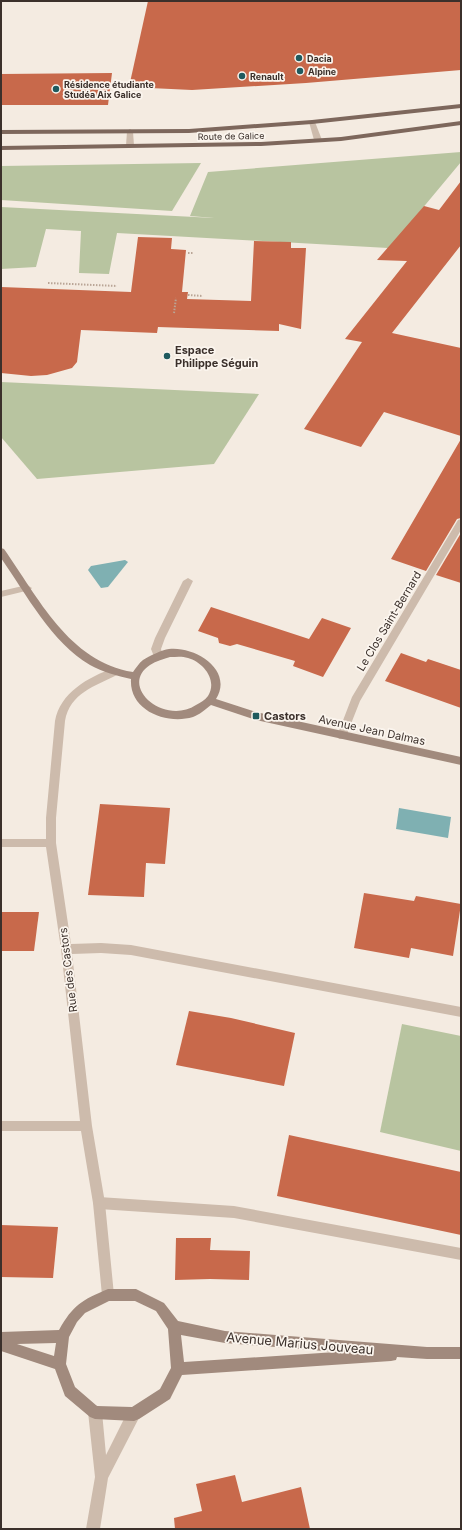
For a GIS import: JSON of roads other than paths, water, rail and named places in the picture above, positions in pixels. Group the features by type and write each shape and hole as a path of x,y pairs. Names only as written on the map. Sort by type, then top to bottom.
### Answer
{"main road":[{"name":"Route de Galice","path":"1,132 189,131 312,122 461,106"},
{"name":"Route de Galice","path":"1,148 262,144 341,139 461,123"}],"street":[{"path":"312,122 318,140"},
{"path":"130,131 130,146"},
{"name":"Le Clos Saint-Bernard","path":"342,736 355,700 461,522"},
{"path":"1,551 59,633 69,643 92,662 114,672 136,676"},
{"path":"158,656 156,649 160,638 188,581"},
{"path":"1,594 27,588"},
{"path":"169,653 192,655 202,660 209,666 214,674 216,683 215,692 210,701 187,714 172,715 158,713 147,707 138,698 134,687 136,676 140,668 148,661 158,656 169,653"},
{"name":"Rue des Castors","path":"108,1295 99,1203 86,1126 66,949 50,843 60,721 63,707 78,691 114,672"},
{"name":"Avenue Jean Dalmas","path":"210,701 256,716 461,761"},
{"path":"1,843 50,843"},
{"path":"66,949 102,948 131,950 461,1012"},
{"path":"1,1126 86,1126"},
{"path":"99,1203 234,1212 461,1254"},
{"path":"102,1477 134,1414 165,1394 178,1369 174,1327 160,1307 136,1295 108,1295 91,1302 81,1309 73,1318 63,1336 60,1364 70,1391 95,1412 134,1414"},
{"name":"Avenue Marius Jouveau","path":"174,1327 225,1337 427,1353 461,1354"},
{"path":"1,1338 63,1336"},
{"path":"1,1345 60,1364"},
{"name":"Avenue Marius Jouveau","path":"178,1369 427,1353"},
{"path":"93,1529 102,1477 95,1412"}],"water":[{"path":"125,560 128,562 108,587 101,588 88,570 91,566"},
{"path":"399,808 451,817 448,838 396,829"}],"place":[{"name":"Dacia","path":"299,58"},
{"name":"Alpine","path":"300,71"},
{"name":"Renault","path":"242,76"},
{"name":"Résidence étudiante Studéa Aix Galice","path":"56,89"},
{"name":"Espace Philippe Séguin","path":"167,356"},
{"name":"Castors","path":"256,716"}]}
